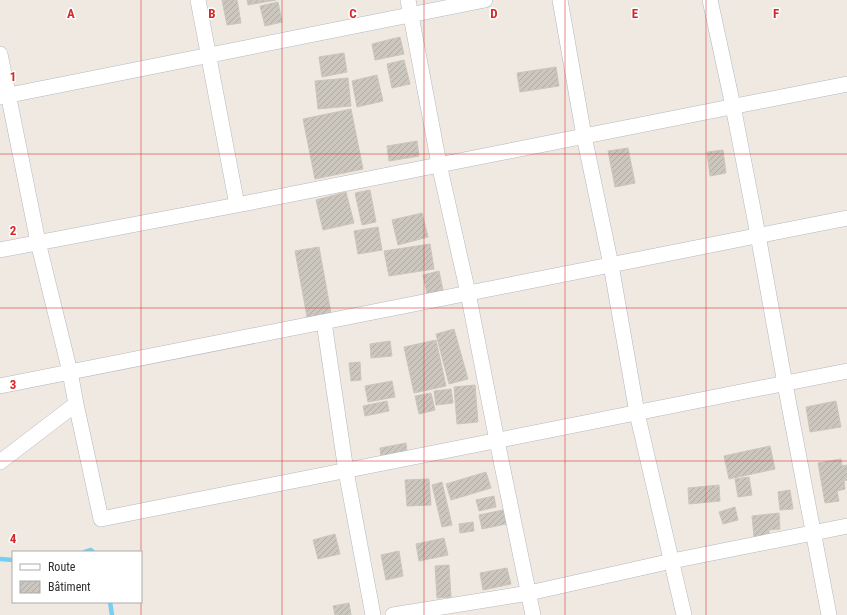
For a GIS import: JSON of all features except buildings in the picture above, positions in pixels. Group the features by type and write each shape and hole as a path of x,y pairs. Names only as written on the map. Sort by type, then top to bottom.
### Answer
{"street":[{"path":"198,0 237,204"},
{"path":"408,0 439,164 468,293 533,615"},
{"path":"4,96 485,0"},
{"path":"560,0 584,136 611,265 637,413 684,615"},
{"path":"710,0 733,106 829,615"},
{"path":"0,54 4,96 70,372 101,519 847,371"},
{"path":"0,250 847,84"},
{"path":"0,386 847,218"},
{"path":"324,322 346,471 373,615"},
{"path":"0,462 76,404"},
{"path":"393,615 528,593 672,561 847,526"}],"waterway":[{"path":"88,551 92,551"},
{"path":"0,559 12,560"},
{"path":"110,603 112,615"}]}
